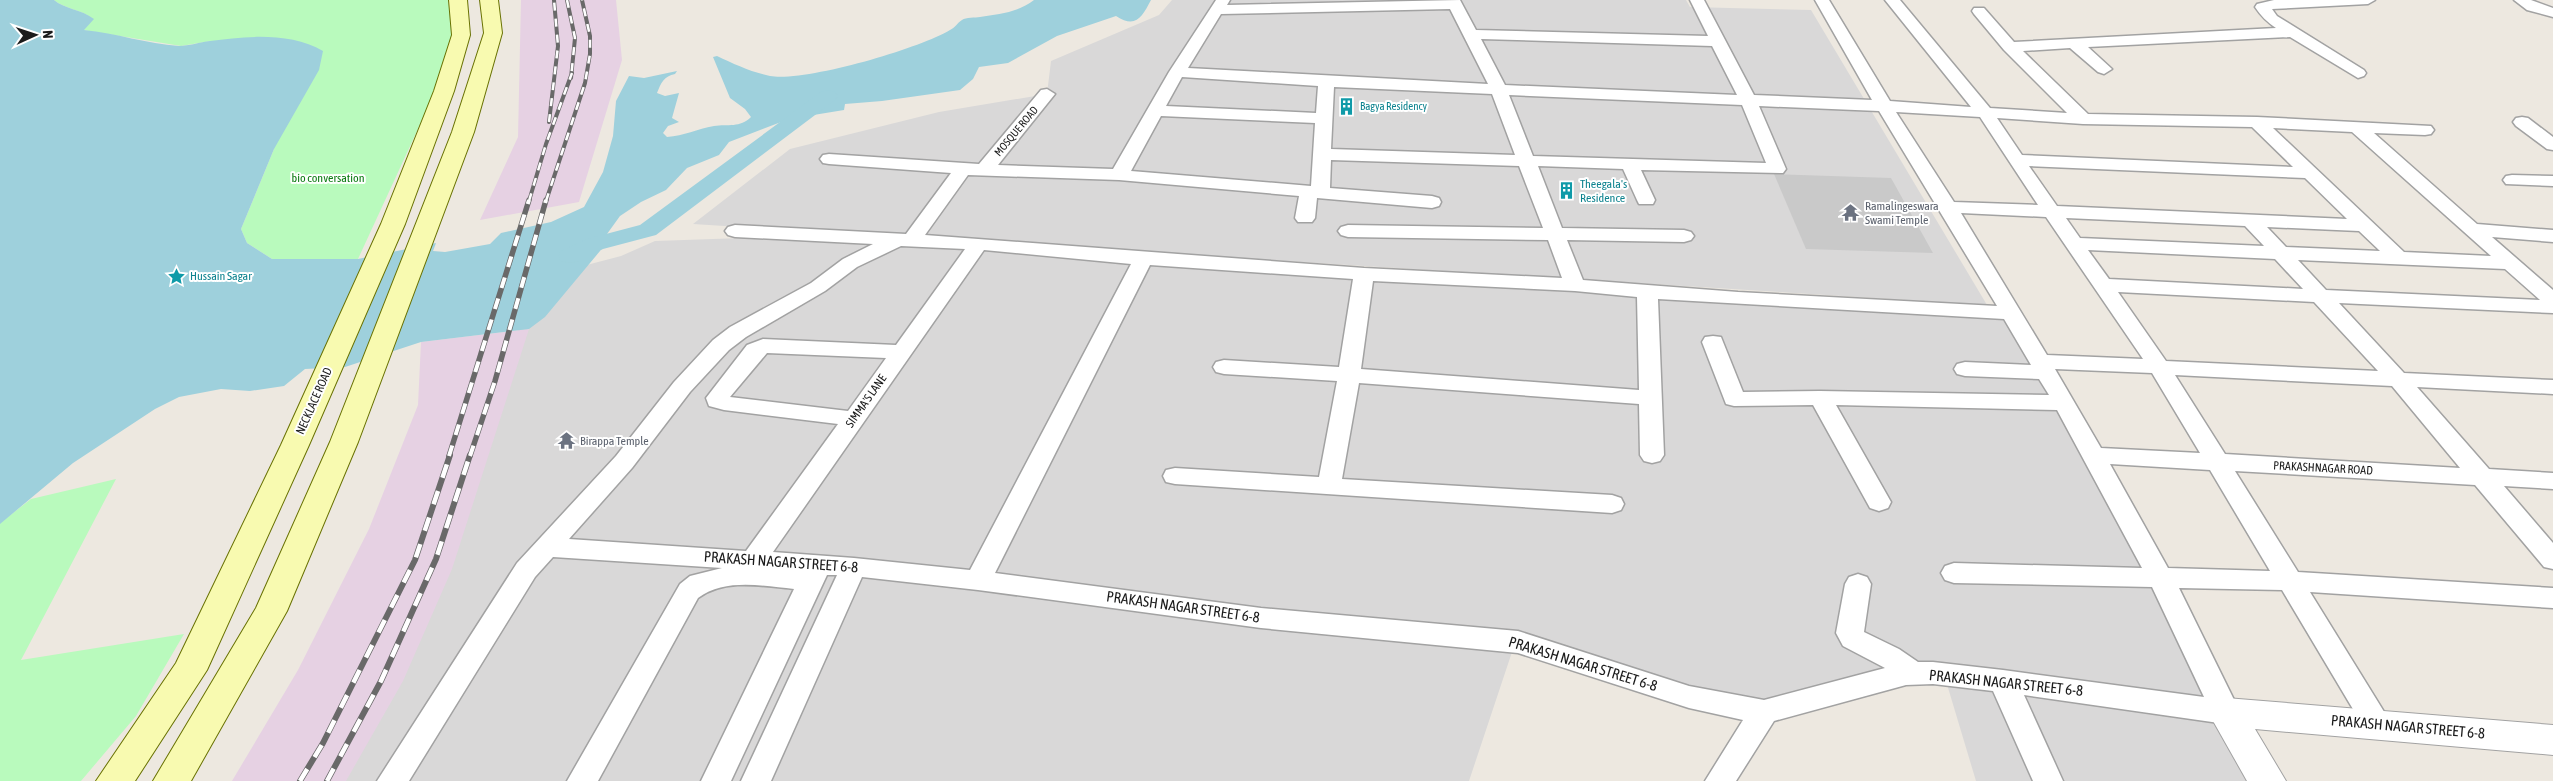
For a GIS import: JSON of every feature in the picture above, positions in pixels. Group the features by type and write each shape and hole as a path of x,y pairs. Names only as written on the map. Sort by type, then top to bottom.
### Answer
{"main road":[{"path":"172,781 271,611 344,442 429,216 463,132 493,33 489,6 459,8"},
{"name":"NECKLACE ROAD","path":"116,781 190,670 295,445 392,224 444,91 461,35 459,8"}],"street":[{"path":"1321,154 1777,169 1748,100 1716,41 1697,0"},
{"path":"1822,0 1884,106 1948,207 2065,403 2160,577 2226,712 2267,781"},
{"path":"1892,0 1986,114 2159,366 2376,723"},
{"path":"2274,0 2290,2"},
{"path":"2358,72 2272,19 2262,7 2269,4 2290,2 2368,0"},
{"path":"2521,0 2532,7 2553,13"},
{"path":"1119,175 1157,111 1177,72 1220,5 1454,2 1498,88 1553,234 1575,285"},
{"path":"1978,11 2010,47 2083,119"},
{"path":"2010,47 2074,42 2293,32"},
{"path":"1471,34 1716,41"},
{"path":"2074,42 2104,68"},
{"path":"1177,72 1326,82 1884,106 2083,119 2257,122 2425,130"},
{"path":"1305,218 1315,193 1321,154 1326,82"},
{"name":"MOSQUE ROAD","path":"985,169 1047,94"},
{"path":"1157,111 1323,118"},
{"path":"2257,122 2399,259"},
{"path":"2522,122 2553,144"},
{"path":"2357,127 2553,301"},
{"path":"829,160 963,169 1119,175 1432,202"},
{"path":"2016,160 2310,173"},
{"path":"1629,163 1646,200"},
{"path":"392,781 448,696 526,570 546,546 580,513 624,462 667,404 721,345 738,332 818,287 850,263 905,240 963,169"},
{"path":"2512,180 2553,181"},
{"path":"1948,207 2366,226"},
{"path":"2251,222 2283,253 2318,294 2397,378 2553,560"},
{"path":"2472,229 2553,236"},
{"path":"735,231 979,244 1143,259 1364,274 1575,285 1647,292 2010,313"},
{"path":"1348,231 1684,236"},
{"name":"SIMMA'S LANE","path":"754,560 979,244"},
{"path":"2076,244 2509,263"},
{"path":"978,580 1143,259"},
{"path":"1330,486 1364,274"},
{"path":"2102,285 2318,294 2553,307"},
{"path":"1647,292 1652,455"},
{"path":"1713,342 1734,400 1820,398 2065,403"},
{"path":"854,419 724,403 718,401 717,398 755,350 763,346 901,352"},
{"path":"1224,366 1649,398"},
{"path":"1965,369 2159,366 2553,387"},
{"path":"1820,398 1879,502"},
{"name":"PRAKASHNAGAR ROAD","path":"2093,455 2553,481"},
{"path":"1175,476 1612,504"},
{"name":"PRAKASH NAGAR STREET 6-8","path":"546,546 754,560 815,572 854,567 978,580 1260,618 1518,642 1689,697 1764,712 1867,684 1914,674 1958,675 2226,712 2376,723 2553,740"},
{"path":"756,781 854,567"},
{"path":"582,781 689,591 696,584 719,576 815,572 716,781"},
{"path":"1954,572 2291,581 2553,598"},
{"path":"1858,584 1850,633 1853,639 1889,657 1914,674"},
{"path":"2003,681 2048,781"},
{"path":"1720,781 1764,712"}],"shaded area":[{"path":"521,0 616,0 622,60 579,202 480,220 518,137"},
{"path":"1172,0 1686,0 1690,7 1811,10 1987,305 693,224 790,149 939,112 1047,94 1051,61 1159,15"},
{"name":"Ramalingeswara Swami Temple","path":"1774,174 1891,178 1933,253 1806,249"},
{"path":"768,237 865,241 2010,318 2259,781 1976,781 1946,681 1752,705 1513,649 1469,781 323,781 541,277 621,256 655,241"},
{"path":"529,329 452,569 403,681 346,781 232,781 298,670 369,529 418,405 421,342"}],"green space":[{"name":"bio conversation","path":"54,0 448,0 455,32 435,92 358,259 272,259 247,243 241,229 274,149 211,41 181,46 83,30 93,19"},
{"path":"116,479 21,660 184,634 136,716 81,781 0,781 0,523 31,499"}],"water":[{"name":"Hussain Sagar","path":"0,0 54,0 94,19 84,30 167,45 183,46 224,39 268,37 297,41 323,51 319,70 274,149 241,229 247,243 272,259 358,259 436,243 433,251 445,252 490,244 501,233 551,222 584,207 603,172 613,136 616,101 629,76 644,78 677,71 663,80 657,93 665,96 679,93 672,118 679,122 668,126 663,133 667,137 714,126 743,123 751,117 745,109 730,98 713,57 717,56 749,70 770,76 787,77 834,69 888,54 935,38 952,29 964,19 1009,12 1034,0 1151,0 1145,12 1133,21 1123,20 1116,16 1057,36 1008,63 979,67 973,79 960,90 845,104 844,110 789,119 729,142 719,155 687,168 666,190 641,202 620,216 607,234 600,251 545,317 529,329 421,342 345,367 305,369 284,386 250,391 221,389 179,397 155,409 73,463 0,524"}],"waterway":[{"path":"570,256 595,244 648,230 828,96"}],"railway":[{"path":"549,122 558,46 554,0"},
{"path":"567,0 575,38 571,75"},
{"path":"546,201 585,83 590,54 590,36 582,0"},
{"path":"529,201 546,144 571,75"},
{"path":"449,456 529,200"},
{"path":"470,456 495,381 546,200"},
{"path":"300,781 323,743 415,560 450,455"},
{"path":"327,781 381,681 436,559 470,455"}],"place":[{"name":"Bagya Residency","path":"1346,106"},
{"name":"Theegala's Residence","path":"1566,191"},
{"name":"Ramalingeswara Swami Temple","path":"1851,213"},
{"name":"Hussain Sagar","path":"176,276"},
{"name":"Birappa Temple","path":"566,441"}]}
